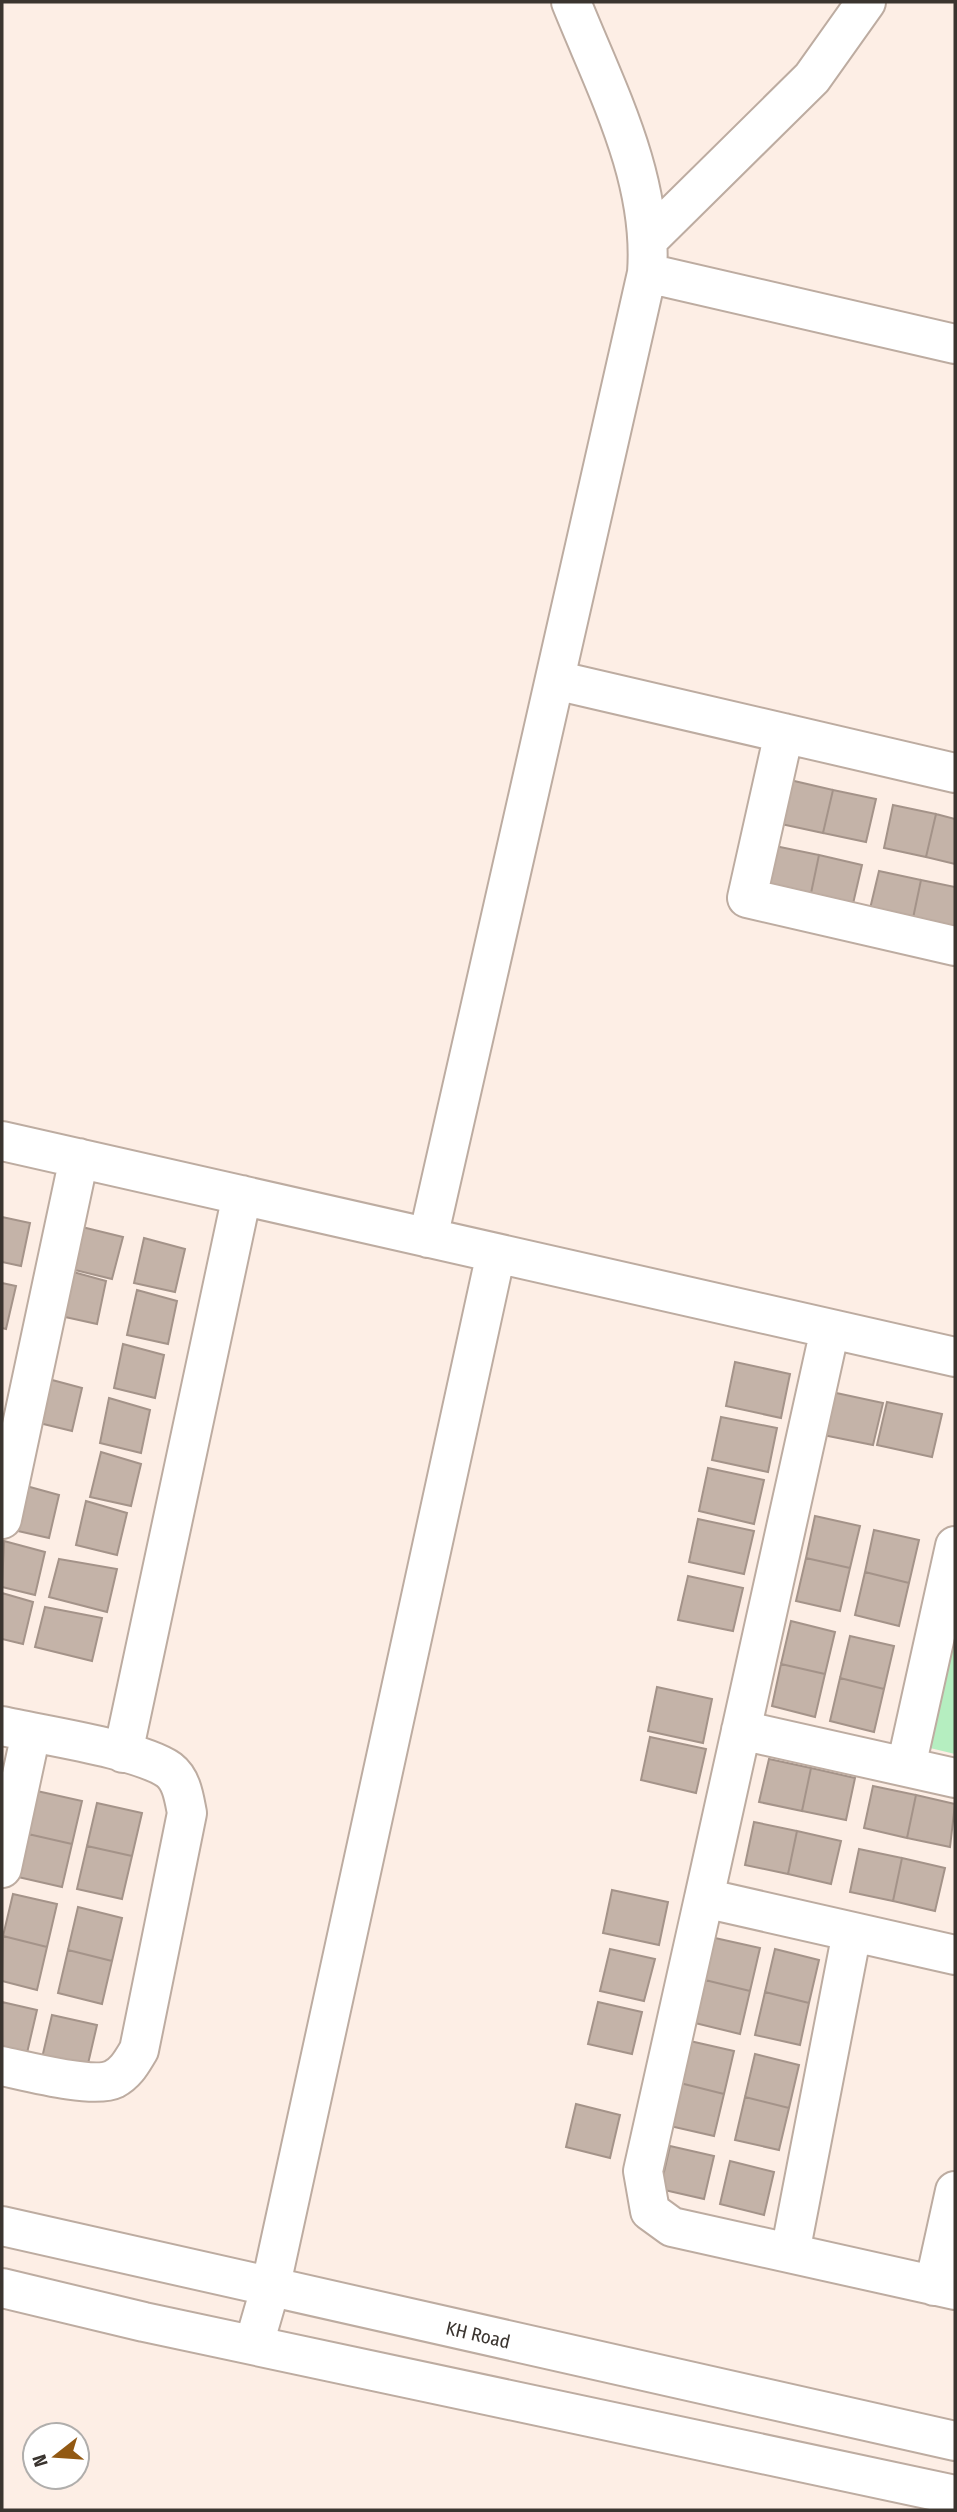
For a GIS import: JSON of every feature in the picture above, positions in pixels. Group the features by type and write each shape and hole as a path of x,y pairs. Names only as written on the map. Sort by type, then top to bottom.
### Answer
{"street":[{"path":"428,1238 648,256 642,193 627,140 571,2"},
{"path":"648,256 812,78 866,2"},
{"path":"648,256 955,344"},
{"path":"555,680 955,773"},
{"path":"784,733 747,898 955,946"},
{"path":"2,1140 955,1357"},
{"path":"2,1518 18,1361 79,1158"},
{"path":"122,1753 242,1195"},
{"path":"254,2344 270,2288 496,1253"},
{"path":"830,1329 649,2137 643,2171 645,2194 650,2211 672,2227 945,2288 955,2191"},
{"path":"906,1767 953,1563"},
{"path":"2,1868 17,1730 122,1753 171,1771 183,1789 187,1813 139,2050 127,2070 112,2080 92,2081 2,2067"},
{"path":"741,1730 955,1778"},
{"path":"704,1898 955,1955"},
{"path":"790,2253 852,1932"},
{"name":"KH Road","path":"2,2227 955,2441"},
{"path":"2,2288 144,2322 955,2495"}],"green space":[{"path":"955,1629 955,1754 930,1748"}],"building":[{"path":"790,780 833,790 823,833 781,824"},
{"path":"833,790 876,799 866,842 823,833"},
{"path":"893,805 936,814 926,857 884,848"},
{"path":"936,814 955,819 955,864 926,857"},
{"path":"775,846 819,855 810,898 766,889"},
{"path":"819,855 862,865 852,908 810,898"},
{"path":"879,871 921,880 912,923 869,913"},
{"path":"921,880 955,887 955,932 912,923"},
{"path":"2,1217 30,1223 21,1266 2,1262"},
{"path":"82,1227 123,1237 112,1279 71,1269"},
{"path":"144,1238 185,1249 175,1292 134,1283"},
{"path":"66,1270 106,1281 97,1324 56,1315"},
{"path":"2,1283 16,1286 6,1329 2,1328"},
{"path":"137,1290 177,1301 168,1344 127,1335"},
{"path":"123,1344 164,1355 155,1398 114,1388"},
{"path":"735,1362 790,1374 781,1418 726,1406"},
{"path":"41,1377 82,1388 72,1431 31,1421"},
{"path":"827,1391 883,1403 873,1445 818,1434"},
{"path":"109,1398 150,1410 141,1453 100,1443"},
{"path":"887,1402 942,1414 932,1457 877,1445"},
{"path":"721,1417 777,1428 768,1472 712,1460"},
{"path":"101,1452 141,1464 131,1506 90,1497"},
{"path":"708,1468 764,1480 754,1524 699,1511"},
{"path":"19,1484 59,1495 49,1538 9,1529"},
{"path":"86,1501 127,1513 117,1555 76,1545"},
{"path":"815,1516 860,1526 850,1568 806,1558"},
{"path":"698,1519 754,1531 744,1574 689,1562"},
{"path":"874,1530 919,1540 909,1583 865,1572"},
{"path":"4,1541 45,1552 35,1595 2,1587"},
{"path":"806,1558 850,1568 840,1611 796,1601"},
{"path":"59,1559 117,1569 107,1612 49,1597"},
{"path":"865,1572 909,1583 899,1626 855,1615"},
{"path":"688,1576 743,1588 733,1631 678,1620"},
{"path":"2,1593 33,1602 23,1644 2,1639"},
{"path":"45,1607 102,1618 92,1661 35,1647"},
{"path":"791,1621 835,1632 825,1674 781,1664"},
{"path":"850,1636 894,1646 884,1689 840,1678"},
{"path":"781,1664 825,1674 815,1717 772,1706"},
{"path":"840,1678 884,1689 874,1732 830,1721"},
{"path":"657,1687 712,1699 703,1743 648,1731"},
{"path":"650,1737 706,1749 696,1793 641,1780"},
{"path":"769,1759 811,1768 802,1811 759,1802"},
{"path":"811,1768 855,1778 846,1820 802,1811"},
{"path":"873,1786 916,1795 907,1838 864,1828"},
{"path":"37,1791 82,1801 72,1844 28,1834"},
{"path":"916,1795 955,1804 950,1847 907,1838"},
{"path":"97,1803 142,1813 132,1856 87,1846"},
{"path":"754,1822 797,1831 788,1874 745,1865"},
{"path":"797,1831 841,1841 831,1884 788,1874"},
{"path":"28,1834 72,1844 62,1887 18,1877"},
{"path":"87,1846 132,1856 122,1899 77,1889"},
{"path":"859,1849 902,1858 893,1901 850,1892"},
{"path":"902,1858 945,1868 935,1911 893,1901"},
{"path":"612,1890 668,1902 659,1945 603,1933"},
{"path":"13,1894 57,1904 47,1947 3,1936"},
{"path":"78,1907 122,1918 112,1961 68,1950"},
{"path":"3,1936 47,1947 37,1990 2,1981"},
{"path":"715,1938 760,1948 750,1991 705,1980"},
{"path":"610,1949 655,1959 644,2001 600,1991"},
{"path":"775,1949 819,1960 809,2003 765,1992"},
{"path":"68,1950 112,1961 102,2004 58,1993"},
{"path":"705,1980 750,1991 740,2034 695,2023"},
{"path":"765,1992 809,2003 800,2045 755,2035"},
{"path":"2,2002 37,2010 27,2053 2,2046"},
{"path":"598,2002 642,2012 632,2054 588,2044"},
{"path":"52,2015 97,2025 87,2068 42,2058"},
{"path":"690,2041 734,2051 724,2094 680,2083"},
{"path":"755,2054 799,2065 789,2108 745,2097"},
{"path":"680,2083 724,2094 714,2136 670,2126"},
{"path":"745,2097 789,2108 779,2150 735,2140"},
{"path":"576,2104 620,2115 610,2158 566,2147"},
{"path":"670,2146 714,2156 704,2199 660,2189"},
{"path":"730,2161 774,2172 764,2215 720,2204"}]}
